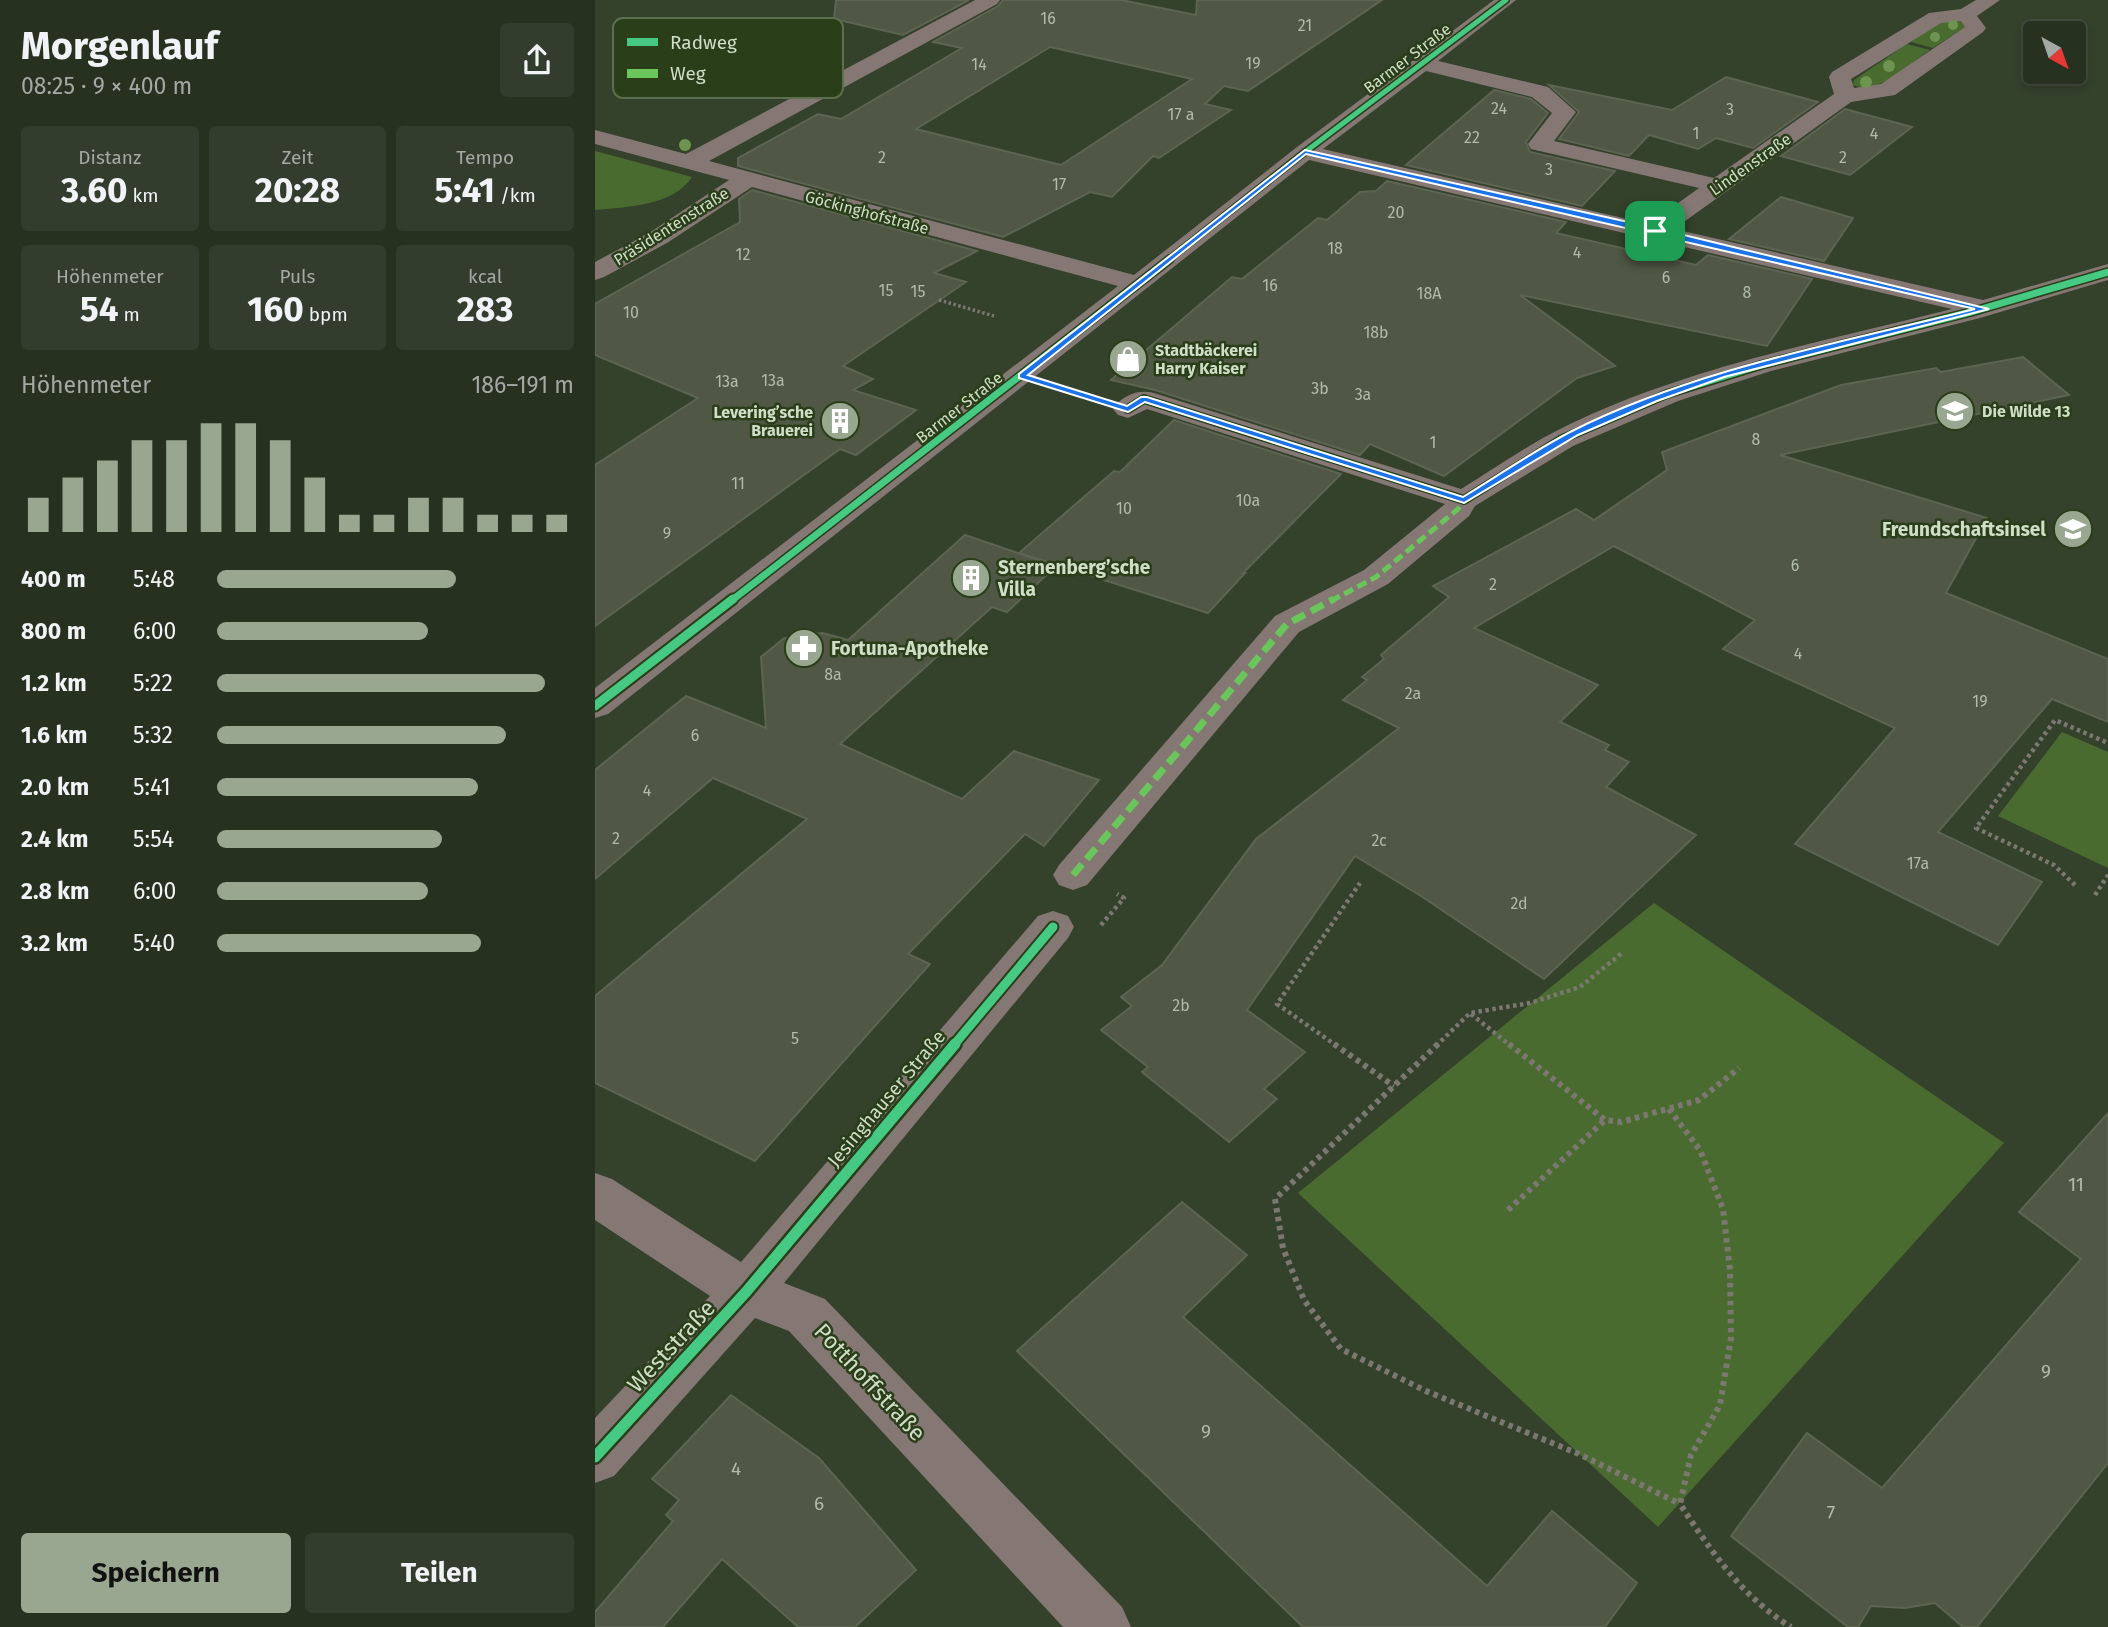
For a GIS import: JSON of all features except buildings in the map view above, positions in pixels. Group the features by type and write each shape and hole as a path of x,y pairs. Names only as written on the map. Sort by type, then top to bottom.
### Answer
{"street":[{"path":"843,79 990,0"},
{"name":"Barmer Straße","path":"595,706 1022,376 1305,152 1506,0"},
{"path":"1845,96 1840,77 1936,17 1966,15 1990,0"},
{"name":"Lindenstraße","path":"1655,231 1845,96 1887,90 1976,28 1966,15"},
{"path":"1424,64 1540,93 1565,112 1539,144 1719,186"},
{"path":"689,162 808,98"},
{"name":"Göckinghofstraße","path":"595,138 1139,284"},
{"path":"1305,152 1985,309"},
{"name":"Präsidentenstraße","path":"595,272 658,238 747,178"},
{"path":"1073,875 1287,624 1376,577 1458,509 1464,500 1575,433 1654,399 1721,375 1985,309 2058,284 2108,272"},
{"path":"1128,409 1144,399 1464,500"},
{"name":"Jesinghauser Straße","path":"746,1292 1053,927"},
{"name":"Potthoffstraße","path":"595,1194 746,1292 807,1315 1102,1627"},
{"name":"Weststraße","path":"595,1457 746,1292"}],"path":[{"path":"939,300 994,316"},
{"path":"1022,376 1128,409"},
{"path":"2075,885 2054,865 1976,828 2055,720 2108,743"},
{"path":"2095,895 2108,875"},
{"path":"1360,883 1277,1004 1394,1086"},
{"path":"1622,953 1580,987 1530,1003 1470,1013 1275,1199 1283,1248 1304,1300 1341,1349 1426,1391 1579,1454 1680,1504 1715,1556 1775,1619 1791,1627"},
{"path":"1470,1013 1605,1120 1621,1122 1699,1100 1739,1068"},
{"path":"1669,1109 1700,1150 1723,1209 1730,1270 1731,1338 1720,1405 1691,1455 1680,1504"},
{"path":"1508,1210 1605,1120"}],"green space":[{"path":"1941,21 1961,21 1965,27 1933,48 1911,42"},
{"path":"1907,44 1930,50 1883,82 1863,87 1853,85 1854,80"},
{"path":"595,151 692,177 684,187 661,199 634,206 595,210"},
{"path":"2062,732 2108,752 2108,868 1998,816"},
{"path":"1654,903 2004,1143 1658,1527 1298,1193"}],"marked path":[{"path":"1073,875 1287,624 1376,577 1458,509 1464,500"}],"cycle path":[{"path":"595,706 1305,152 1506,0"},
{"path":"1128,409 1144,399 1464,500 1562,439 1667,394 1761,365 1971,312 2108,272"},
{"path":"595,1457 746,1292 1053,927"}],"place":[{"name":"Stadtbäckerei Harry Kaiser","path":"1128,359"},
{"name":"Die Wilde 13","path":"1955,411"},
{"name":"Levering’sche Brauerei","path":"840,421"},
{"name":"Freundschaftsinsel","path":"2073,529"},
{"name":"Sternenberg’sche Villa","path":"971,578"},
{"name":"Fortuna-Apotheke","path":"804,648"}],"route":[{"path":"1305,152 1655,231 1985,309 1721,375 1654,399 1575,433 1464,500 1144,399 1128,409 1022,376 1305,152"}]}
